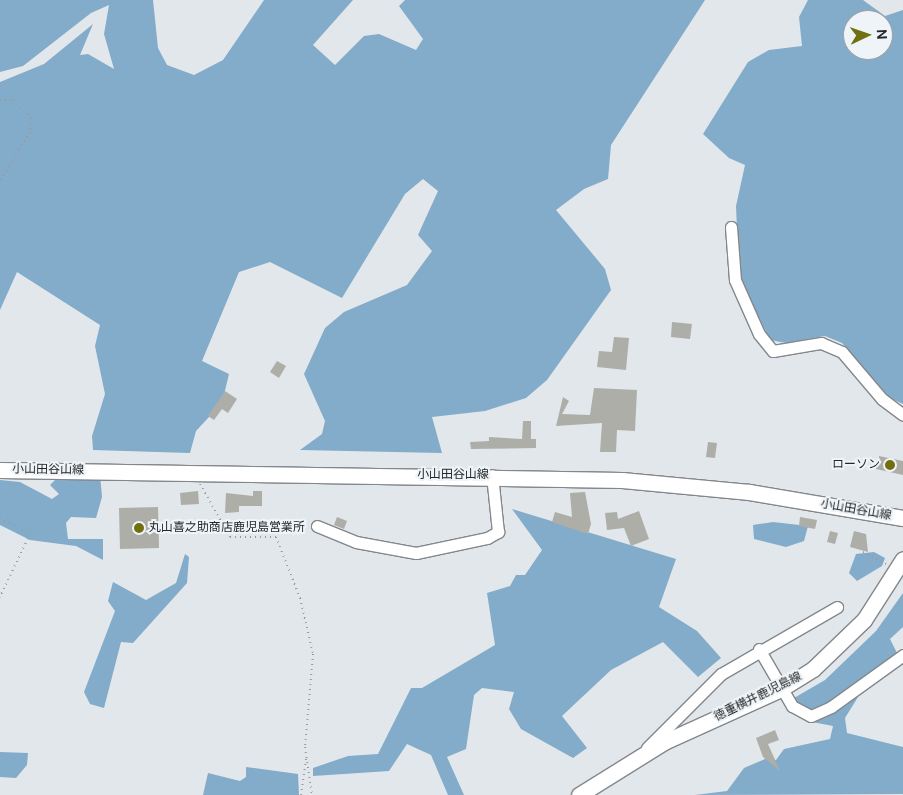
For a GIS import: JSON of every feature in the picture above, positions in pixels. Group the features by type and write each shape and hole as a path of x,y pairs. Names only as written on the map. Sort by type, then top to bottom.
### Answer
{"main road":[{"name":"小山田谷山線","path":"0,470 492,475 690,484 903,518"},
{"name":"徳重横井鹿児島線","path":"579,795 642,753 781,689 835,650 864,620 900,564"}],"street":[{"path":"731,227 735,280 759,334 773,351 821,343 842,352 882,399 903,415"},
{"path":"317,526 356,542 416,552 487,538 498,532 492,475"},
{"path":"642,753 721,674 759,650 837,607"},
{"path":"759,650 781,689 801,714 819,714 903,655"}],"path":[{"path":"0,100 13,100 32,118 30,132 0,181"},
{"path":"195,473 230,537 276,537 300,598 314,654 301,795"},
{"path":"0,518 30,534 0,597"},
{"path":"863,552 900,564"},
{"path":"306,756 312,795"}],"shaded area":[{"path":"0,0 153,0 158,48 167,65 194,75 223,60 264,0 353,0 313,45 335,65 364,36 379,34 416,50 423,39 399,6 405,0 705,0 611,145 608,179 584,189 556,210 605,269 611,290 547,380 526,398 485,411 432,417 442,453 300,450 322,434 325,421 304,374 325,328 344,312 407,285 432,251 418,235 438,191 423,179 405,194 342,298 270,262 239,272 202,361 229,374 222,403 196,431 190,453 93,450 92,436 105,394 95,346 100,325 17,272 0,310 0,82 44,64 93,24 80,55 88,54 114,69 104,34 109,5 91,13 23,66 0,72"},
{"path":"808,0 863,0 877,10 843,10 843,60 893,60 893,13 903,10 903,404 890,398 842,343 825,336 786,343 770,340 739,277 736,206 745,165 729,158 703,134 748,62 769,50 802,46 799,17"},
{"path":"60,475 100,475 102,497 96,518 71,517 66,523 68,539 103,539 103,560 76,546 30,540 0,525 0,480 20,482 52,499 59,494 50,485"},
{"path":"512,509 676,559 659,607 697,631 721,658 698,677 663,642 611,670 562,716 587,748 573,758 521,729 509,709 514,692 482,688 474,695 466,749 447,757 464,795 448,795 431,755 407,744 389,771 313,776 313,768 348,756 378,754 411,688 422,688 495,645 487,593 510,586 516,575 525,575 542,550"},
{"path":"773,522 808,526 804,541 786,547 754,539 753,525"},
{"path":"874,552 885,558 882,566 857,581 849,573 856,554"},
{"path":"185,554 189,557 187,583 133,643 121,642 104,708 90,704 84,692 115,611 108,601 113,582 146,600 176,583"},
{"path":"903,593 903,627 890,639 897,653 824,706 809,710 801,707 794,698 825,680 876,631"},
{"path":"868,681 845,718 847,733 903,747 903,794 695,795 727,791 744,768 765,759 776,760 784,749 830,739 833,726 807,721"},
{"path":"0,752 28,753 27,765 16,778 0,777"},
{"path":"246,767 298,774 299,795 203,795 208,773 240,781 246,777"}],"building":[{"path":"672,322 692,324 690,339 671,337"},
{"path":"614,337 629,338 626,370 597,367 599,351 612,352"},
{"path":"277,361 286,366 279,378 270,372"},
{"path":"594,388 637,390 635,431 617,430 616,452 600,452 602,423 556,426 563,397 569,401 562,414 590,415"},
{"path":"225,391 237,399 228,413 222,409 214,420 208,416"},
{"path":"523,421 531,421 531,439 536,439 536,448 471,449 470,442 489,441 489,437 522,439"},
{"path":"708,442 717,443 715,458 706,457"},
{"name":"ローソン","path":"879,456 903,461 903,475 876,469"},
{"path":"198,491 199,504 181,505 180,493"},
{"path":"253,491 262,491 262,506 239,506 239,512 225,513 226,493 253,496"},
{"path":"585,492 591,524 588,534 552,522 555,512 572,517 570,493"},
{"name":"丸山喜之助商店鹿児島営業所","path":"158,507 159,548 120,549 119,508"},
{"path":"639,511 649,539 631,546 624,528 607,530 605,513 617,512 618,519"},
{"path":"337,517 347,521 344,529 334,525"},
{"path":"800,517 817,520 815,529 799,526"},
{"path":"830,531 838,533 835,544 827,542"},
{"path":"854,531 866,534 868,552 850,547"},
{"path":"775,730 779,740 768,744 780,771 763,757 756,738"}],"place":[{"name":"ローソン","path":"890,465"},
{"name":"丸山喜之助商店鹿児島営業所","path":"139,528"}]}
